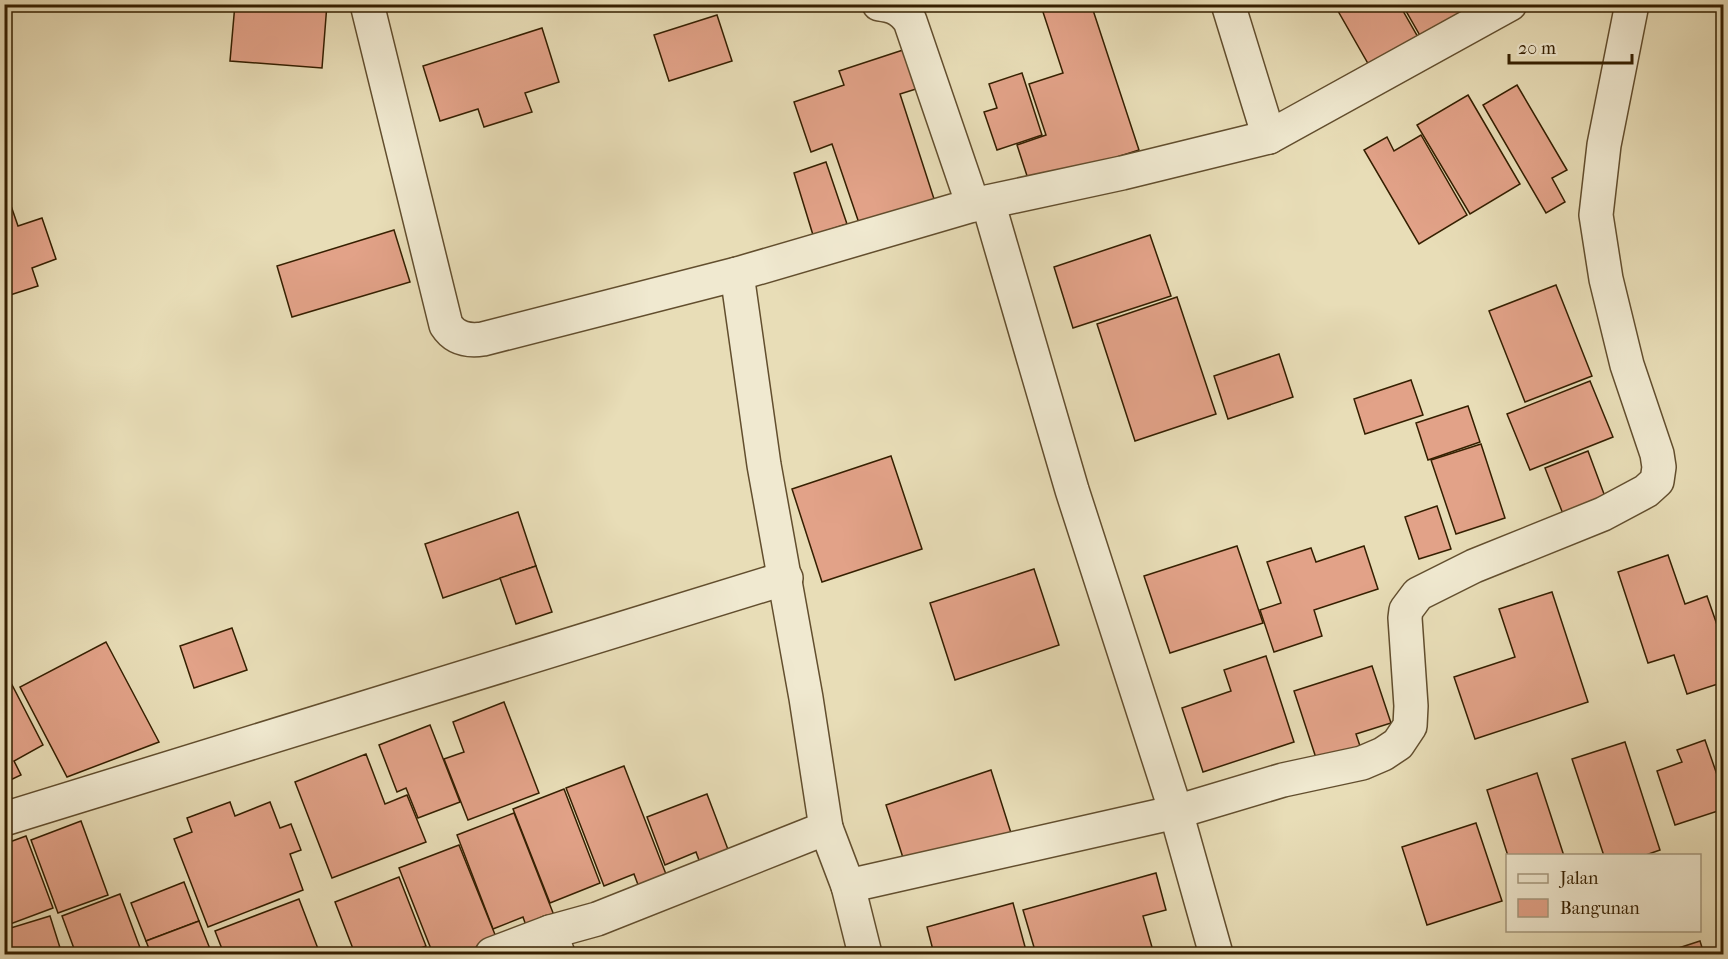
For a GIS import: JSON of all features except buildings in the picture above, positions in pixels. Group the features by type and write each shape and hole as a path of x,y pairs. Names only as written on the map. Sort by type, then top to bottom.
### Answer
{"street":[{"path":"367,4 446,326 455,335 469,340 483,339 737,274 980,203 1122,173 1269,137 1510,4"},
{"path":"879,4 902,10 910,21 980,203 1176,813 1216,954"},
{"path":"1228,4 1269,137"},
{"path":"848,886 1176,813 1283,780 1362,763 1383,754 1398,744 1410,726 1411,706 1405,618 1406,610 1418,594 1474,566 1603,514 1646,491 1657,481 1659,467 1657,454 1627,365 1606,279 1596,215 1604,145 1632,4"},
{"path":"737,274 764,465 786,578 826,828 848,886 865,954"},
{"path":"4,819 786,578"},
{"path":"492,954 554,943 597,919 826,828"}]}
